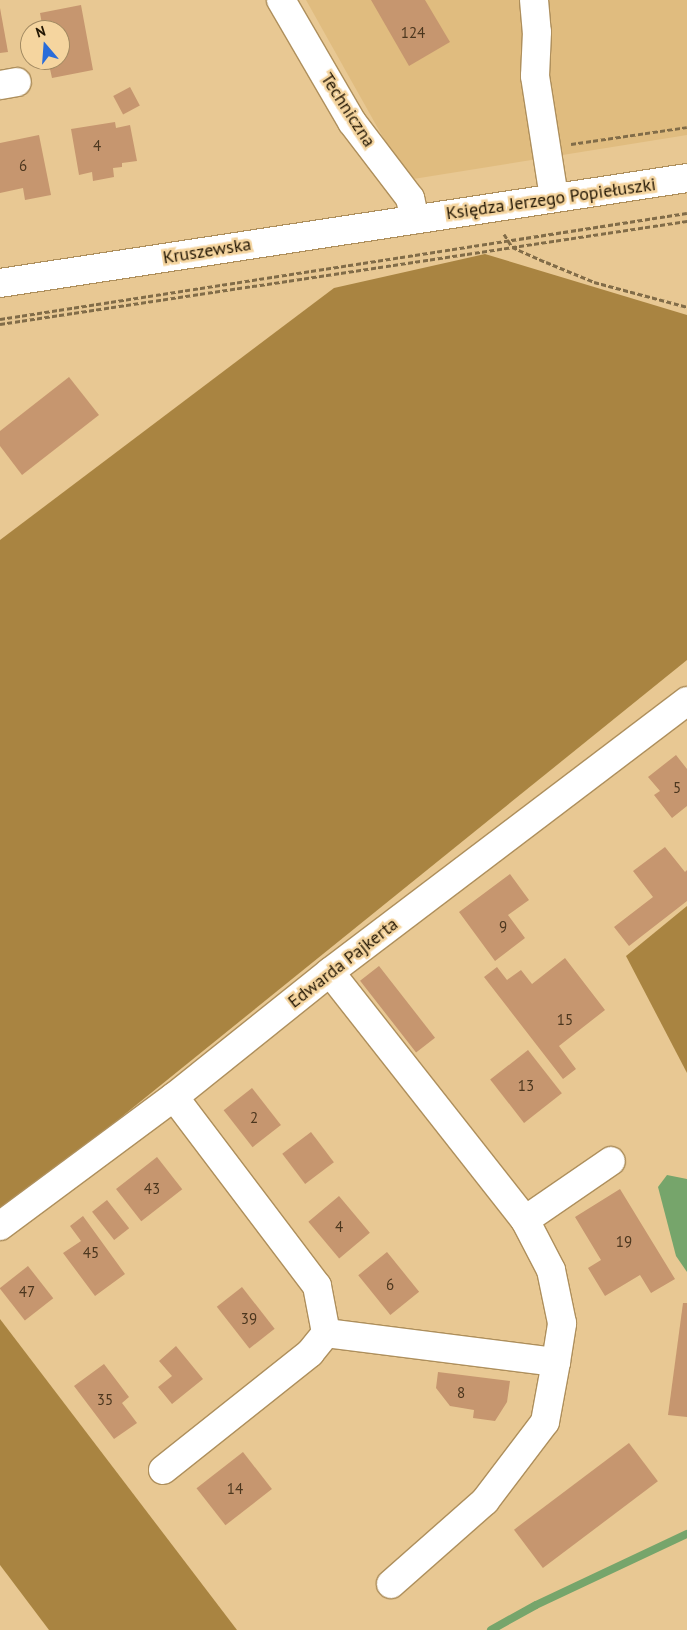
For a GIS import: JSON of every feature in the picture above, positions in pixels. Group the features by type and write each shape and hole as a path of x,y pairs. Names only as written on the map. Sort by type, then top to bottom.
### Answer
{"street":[{"name":"Techniczna","path":"281,0 352,122 410,198 415,219"},
{"path":"534,0 538,32 535,76 554,198"},
{"name":"Księdza Jerzego Popiełuszki","path":"415,219 687,178"},
{"name":"Kruszewska","path":"0,283 415,219"},
{"name":"Edwarda Pajkerta","path":"0,1226 174,1097 330,972 687,702"},
{"path":"330,972 525,1220 551,1270 562,1323 545,1422 485,1501 391,1584"},
{"path":"163,1470 310,1353 326,1333 317,1286 174,1097"},
{"path":"525,1220 611,1161"},
{"path":"326,1333 556,1362"}],"path":[{"path":"498,206 500,226 507,241 512,246 594,282 687,308"},
{"path":"0,319 687,213"},
{"path":"0,324 687,221"}],"shaded area":[{"path":"306,0 687,0 687,135 407,180"},
{"path":"485,254 687,315 687,660 0,1215 0,540 334,288"},
{"path":"687,906 687,1073 626,956"},
{"path":"667,1175 687,1179 687,1272 676,1256 658,1187"},
{"path":"0,1319 237,1630 49,1630 0,1565"}],"building":[{"path":"371,0 425,0 450,42 409,66"},
{"path":"81,5 93,70 52,78 50,70 70,70 70,20 41,20 40,13"},
{"path":"0,8 8,52 0,53"},
{"path":"130,87 140,106 123,114 113,96"},
{"path":"115,122 116,128 130,125 137,161 122,163 122,167 113,168 114,177 93,181 92,172 79,175 71,129"},
{"path":"39,135 51,195 25,200 23,188 0,193 0,143"},
{"path":"69,377 99,415 22,475 0,446 0,431"},
{"path":"676,755 687,769 687,806 672,818 654,795 660,791 648,777"},
{"path":"665,847 685,872 687,870 687,901 629,946 614,927 653,897 633,871"},
{"path":"510,874 529,900 508,915 525,938 495,961 459,912"},
{"path":"565,958 605,1010 559,1046 576,1069 563,1079 484,977 497,967 507,980 521,970 532,984"},
{"path":"379,966 435,1038 416,1052 360,981"},
{"path":"528,1050 562,1093 524,1123 490,1080"},
{"path":"252,1088 281,1125 253,1147 224,1110"},
{"path":"311,1132 334,1162 305,1184 282,1154"},
{"path":"157,1157 182,1189 141,1221 116,1189"},
{"path":"620,1189 675,1279 651,1293 640,1275 605,1296 588,1268 601,1260 575,1217"},
{"path":"339,1196 370,1233 339,1258 308,1222"},
{"path":"107,1200 129,1228 114,1240 92,1212"},
{"path":"83,1216 125,1274 95,1296 63,1253 81,1241 70,1226"},
{"path":"387,1252 419,1292 390,1315 358,1275"},
{"path":"28,1266 53,1298 25,1320 0,1288"},
{"path":"242,1287 275,1329 249,1348 217,1307"},
{"path":"683,1303 687,1303 687,1417 668,1415"},
{"path":"176,1346 203,1379 172,1404 158,1387 172,1376 159,1361"},
{"path":"104,1364 129,1397 122,1403 137,1423 114,1439 74,1386"},
{"path":"438,1372 510,1381 507,1402 495,1421 473,1418 474,1410 450,1406 436,1388"},
{"path":"629,1443 658,1481 543,1568 514,1530"},
{"path":"243,1452 272,1489 225,1525 197,1488"}],"waterway":[{"path":"491,1630 536,1605 687,1534"}]}
